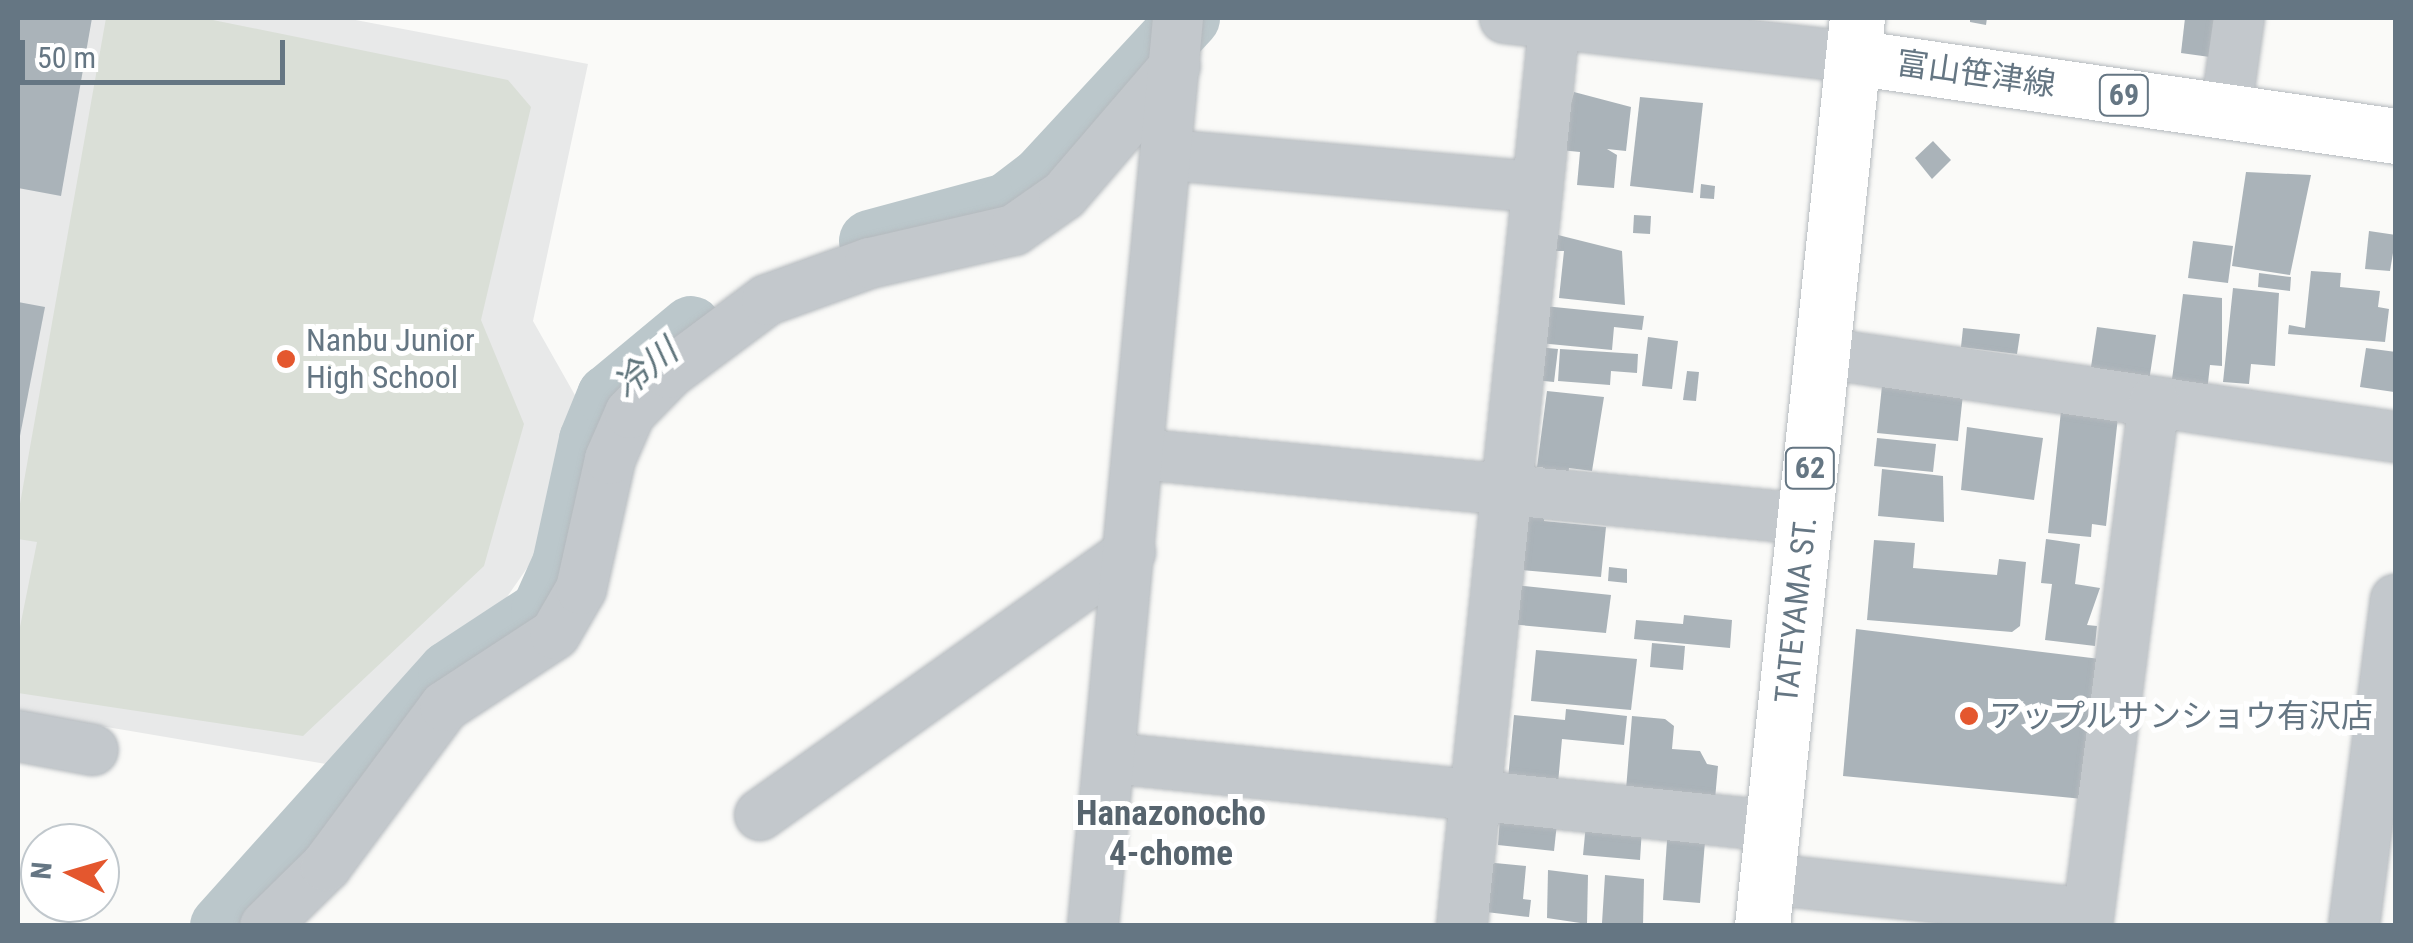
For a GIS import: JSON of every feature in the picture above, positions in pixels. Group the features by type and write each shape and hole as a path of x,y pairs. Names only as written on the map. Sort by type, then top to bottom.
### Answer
{"main road":[{"name":"富山笹津線","path":"1855,37 2226,110 2396,136"},
{"name":"TATEYAMA ST.","path":"1765,902 1855,37"}],"street":[{"path":"1505,18 1855,37"},
{"path":"2226,110 2239,18"},
{"path":"1462,926 1555,23"},
{"path":"1093,926 1170,155 1177,42"},
{"path":"265,926 326,866 445,706 555,634 581,590 610,459 630,412 668,373 767,300 870,263 1014,230 1064,195 1177,42"},
{"path":"1170,155 1538,188"},
{"path":"1822,353 2396,437"},
{"path":"1765,902 2088,920 2154,402"},
{"path":"1139,454 1805,519"},
{"path":"760,815 1130,552"},
{"path":"2354,926 2396,600"},
{"path":"18,736 93,750"},
{"path":"1111,758 1475,800 1773,826"}],"shaded area":[{"name":"Nanbu Junior High School","path":"18,18 345,18 588,64 533,321 576,397 541,548 500,607 326,764 18,712"},
{"name":"Nanbu Junior High School","path":"106,18 203,18 508,80 531,107 481,320 524,424 484,566 303,736 18,693 18,637 37,542 18,539 18,515"}],"building":[{"path":"18,18 92,18 61,196 18,188"},
{"path":"1970,18 1987,18 1986,25 1970,22"},
{"path":"2185,18 2222,18 2217,58 2181,53"},
{"path":"1574,92 1631,107 1626,151 1607,149 1617,155 1614,188 1577,185 1580,152 1560,150"},
{"path":"1640,97 1703,103 1693,193 1630,186"},
{"path":"1933,141 1951,160 1932,179 1915,158"},
{"path":"2246,172 2311,175 2290,275 2232,266"},
{"path":"1701,184 1715,186 1714,199 1700,198"},
{"path":"1634,215 1651,216 1650,234 1633,233"},
{"path":"2369,231 2396,235 2390,271 2365,269"},
{"path":"1558,235 1622,251 1625,305 1559,298 1564,251 1556,251"},
{"path":"2193,241 2233,246 2228,283 2188,278"},
{"path":"2311,271 2341,273 2340,287 2380,291 2378,307 2389,309 2385,342 2288,334 2289,325 2305,328"},
{"path":"2259,273 2291,277 2290,291 2258,287"},
{"path":"2233,288 2279,293 2275,366 2251,364 2249,384 2223,382"},
{"path":"2183,294 2222,298 2222,366 2210,365 2207,392 2171,387"},
{"path":"18,302 45,307 19,441 18,441"},
{"path":"1544,306 1644,316 1642,330 1614,327 1612,350 1539,343"},
{"path":"2097,327 2156,335 2149,381 2091,367"},
{"path":"1963,328 2020,334 2017,354 1961,347"},
{"path":"1648,337 1678,341 1672,389 1642,386"},
{"path":"1537,347 1558,349 1554,382 1534,380"},
{"path":"2366,348 2396,352 2394,392 2360,387"},
{"path":"1560,349 1638,354 1637,373 1611,371 1610,385 1558,381"},
{"path":"1687,371 1699,372 1696,401 1683,400"},
{"path":"1882,386 1963,394 1958,441 1877,433"},
{"path":"1547,391 1604,397 1592,471 1569,468 1567,483 1542,480 1543,467 1537,467"},
{"path":"2061,411 2118,417 2106,526 2092,524 2091,537 2048,533"},
{"path":"1967,427 2043,438 2034,500 1961,490"},
{"path":"1877,438 1936,444 1933,472 1874,466"},
{"path":"1882,469 1943,476 1944,522 1878,516"},
{"path":"1545,506 1544,521 1606,527 1601,577 1522,570 1520,520"},
{"path":"2046,539 2080,544 2075,584 2100,588 2087,625 2097,626 2095,646 2045,640 2052,584 2041,583"},
{"path":"1874,540 1915,543 1913,568 1997,575 1999,559 2026,562 2020,626 2012,632 1867,620"},
{"path":"1609,567 1627,569 1627,583 1608,581"},
{"path":"1513,585 1611,595 1606,633 1509,624"},
{"path":"1684,615 1732,620 1730,648 1634,639 1636,620 1683,624"},
{"name":"アップルサンショウ有沢店","path":"1856,629 2100,659 2083,799 1843,776"},
{"path":"1652,643 1685,646 1683,670 1650,667"},
{"path":"1536,650 1637,659 1631,710 1531,701"},
{"path":"1566,709 1627,716 1624,745 1562,739 1557,794 1507,790 1514,715 1565,720"},
{"path":"1632,716 1665,719 1674,726 1672,749 1700,751 1707,764 1718,766 1714,810 1625,802"},
{"path":"1500,817 1557,823 1554,851 1498,845"},
{"path":"1586,824 1642,828 1640,860 1583,855"},
{"path":"1668,826 1706,829 1700,903 1663,900"},
{"path":"1487,866 1526,866 1523,899 1531,900 1529,917 1486,912"},
{"path":"1548,870 1588,875 1587,924 1547,918"},
{"path":"1605,875 1644,879 1643,926 1602,923"}],"waterway":[{"name":"冷川","path":"870,241 1007,204 1041,178 1189,18"},
{"name":"冷川","path":"221,926 449,672 542,611 563,564 590,440 608,396 691,327"}],"place":[{"name":"Nanbu Junior High School","path":"286,359"},
{"name":"アップルサンショウ有沢店","path":"1969,716"}],"district":[{"name":"Hanazonocho 4-chome","path":"1171,834"}]}
